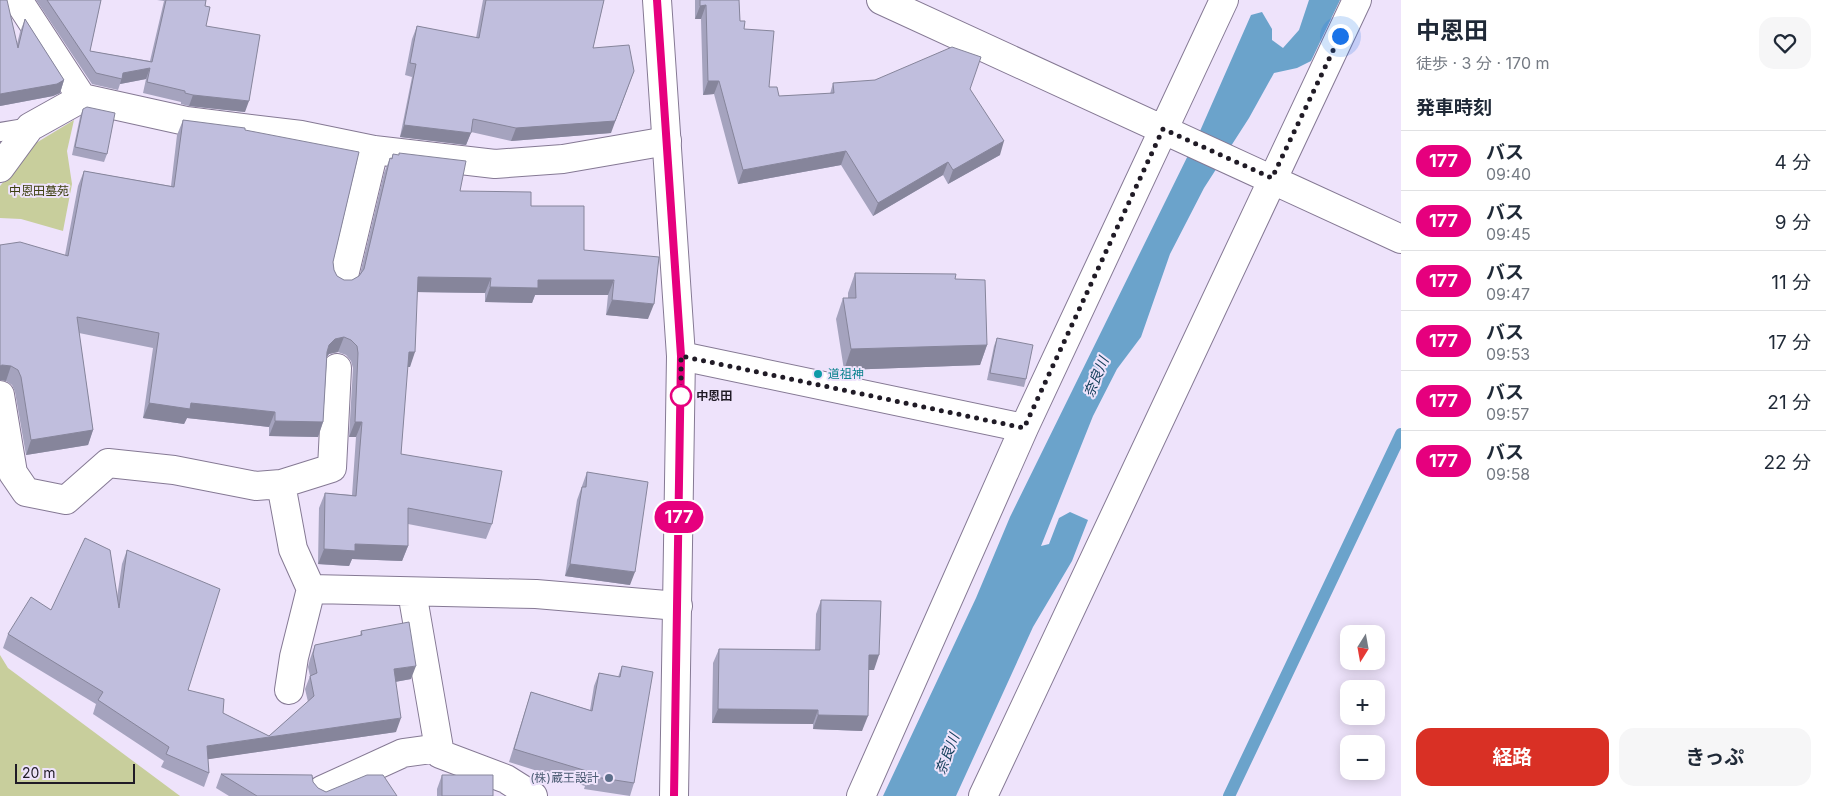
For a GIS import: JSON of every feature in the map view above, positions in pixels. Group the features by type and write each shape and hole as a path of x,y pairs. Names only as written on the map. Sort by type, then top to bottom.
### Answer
{"street":[{"path":"18,0 82,98"},
{"path":"657,0 681,356 674,796"},
{"path":"881,0 1401,239"},
{"path":"861,796 1024,428 1172,133 1224,0"},
{"path":"983,796 1166,409 1265,175 1357,0"},
{"path":"0,168 30,127 82,98 186,121 301,135 374,150 495,164 562,159 667,141"},
{"path":"344,280 374,150"},
{"path":"681,356 1024,428"},
{"path":"0,395 14,473 26,492 66,500 108,463 174,470 256,486 281,484 332,468 337,368"},
{"path":"281,484 293,549 312,589 294,657 289,690"},
{"path":"312,589 536,594 678,606"},
{"path":"412,592 440,754 506,778 533,796"},
{"path":"322,790 404,753 439,748"}],"lane":[{"path":"0,132 30,127"}],"green space":[{"name":"中恩田墓苑","path":"74,120 67,151 72,184 63,231 21,219 0,218 0,186 36,143"},
{"path":"0,655 8,668 180,796 0,796"}],"water":[{"name":"奈良川","path":"1309,0 1340,0 1311,61 1297,68 1274,73 1249,118 1204,188 1170,254 1141,337 1117,369 1093,416 1041,546 1049,544 1059,518 1070,512 1088,520 1072,561 1033,627 956,796 883,796 976,598 1010,517 1200,131 1251,15 1262,12 1272,29 1272,40 1283,48 1299,30"}],"building":[{"path":"0,0 7,0 18,48 25,19 64,80 57,84 0,94"},
{"path":"47,0 101,0 90,51 152,62 166,0 206,0 205,6 210,7 206,26 260,35 249,101 193,95 185,93 185,91 147,82 150,68 123,73 122,79 96,73"},
{"path":"486,0 604,0 593,48 629,45 634,71 615,121 516,128 473,119 471,133 404,125 416,64 410,63 417,26 479,38"},
{"path":"700,0 739,0 740,21 745,21 744,29 774,31 769,87 777,87 779,96 834,93 833,83 875,80 952,47 981,57 970,89 1004,141 953,170 948,162 878,203 846,151 743,170 719,81 708,81 706,5 700,6"},
{"path":"87,107 115,113 107,154 75,147 83,109"},
{"path":"183,120 245,128 245,130 359,152 333,262 337,276 344,280 352,280 359,276 364,269 390,158 392,159 393,154 399,155 399,153 466,161 460,191 531,192 531,206 584,206 584,250 659,257 654,304 612,300 614,280 538,280 538,288 490,287 491,278 418,277 415,352 409,352 401,454 502,471 492,524 408,508 408,546 355,544 355,551 324,549 325,493 356,496 362,422 355,422 358,353 357,346 351,340 344,337 335,339 329,345 327,352 323,422 275,421 275,412 191,403 190,409 149,403 159,333 77,317 93,430 31,440 21,377 18,370 11,366 0,366 0,245 20,242 68,256 84,171 174,187"},
{"path":"855,273 956,274 955,279 985,280 987,345 851,349 843,298 856,298"},
{"path":"997,338 1033,345 1026,379 990,373"},
{"path":"587,472 648,482 635,572 570,564 582,487 586,487"},
{"path":"85,538 110,550 119,608 127,550 220,589 188,690 224,699 223,713 269,736 314,696 310,676 317,673 313,654 315,645 362,635 361,631 409,622 416,666 394,669 401,718 207,746 209,773 166,754 169,747 98,700 103,692 8,634 31,597 51,610"},
{"path":"821,600 881,601 879,655 869,655 868,716 818,715 818,710 718,709 719,649 820,650"},
{"path":"622,666 653,672 634,783 589,776 590,772 514,749 531,692 592,711 599,673 620,677"},
{"path":"221,774 312,775 313,782 318,788 326,792 367,775 383,775 397,796 257,796"},
{"path":"442,775 493,775 493,796 442,796"}],"waterway":[{"path":"1229,796 1401,434"}],"bus line":[{"name":"177","path":"657,0 681,356 674,796"}],"place":[{"name":"道祖神","path":"818,374"},
{"name":"中恩田","path":"681,396"},
{"name":"(株)蔵王設計","path":"609,778"}],"route":[{"path":"681,396 681,356 1024,428 1163,129 1272,178 1340,36"}]}
